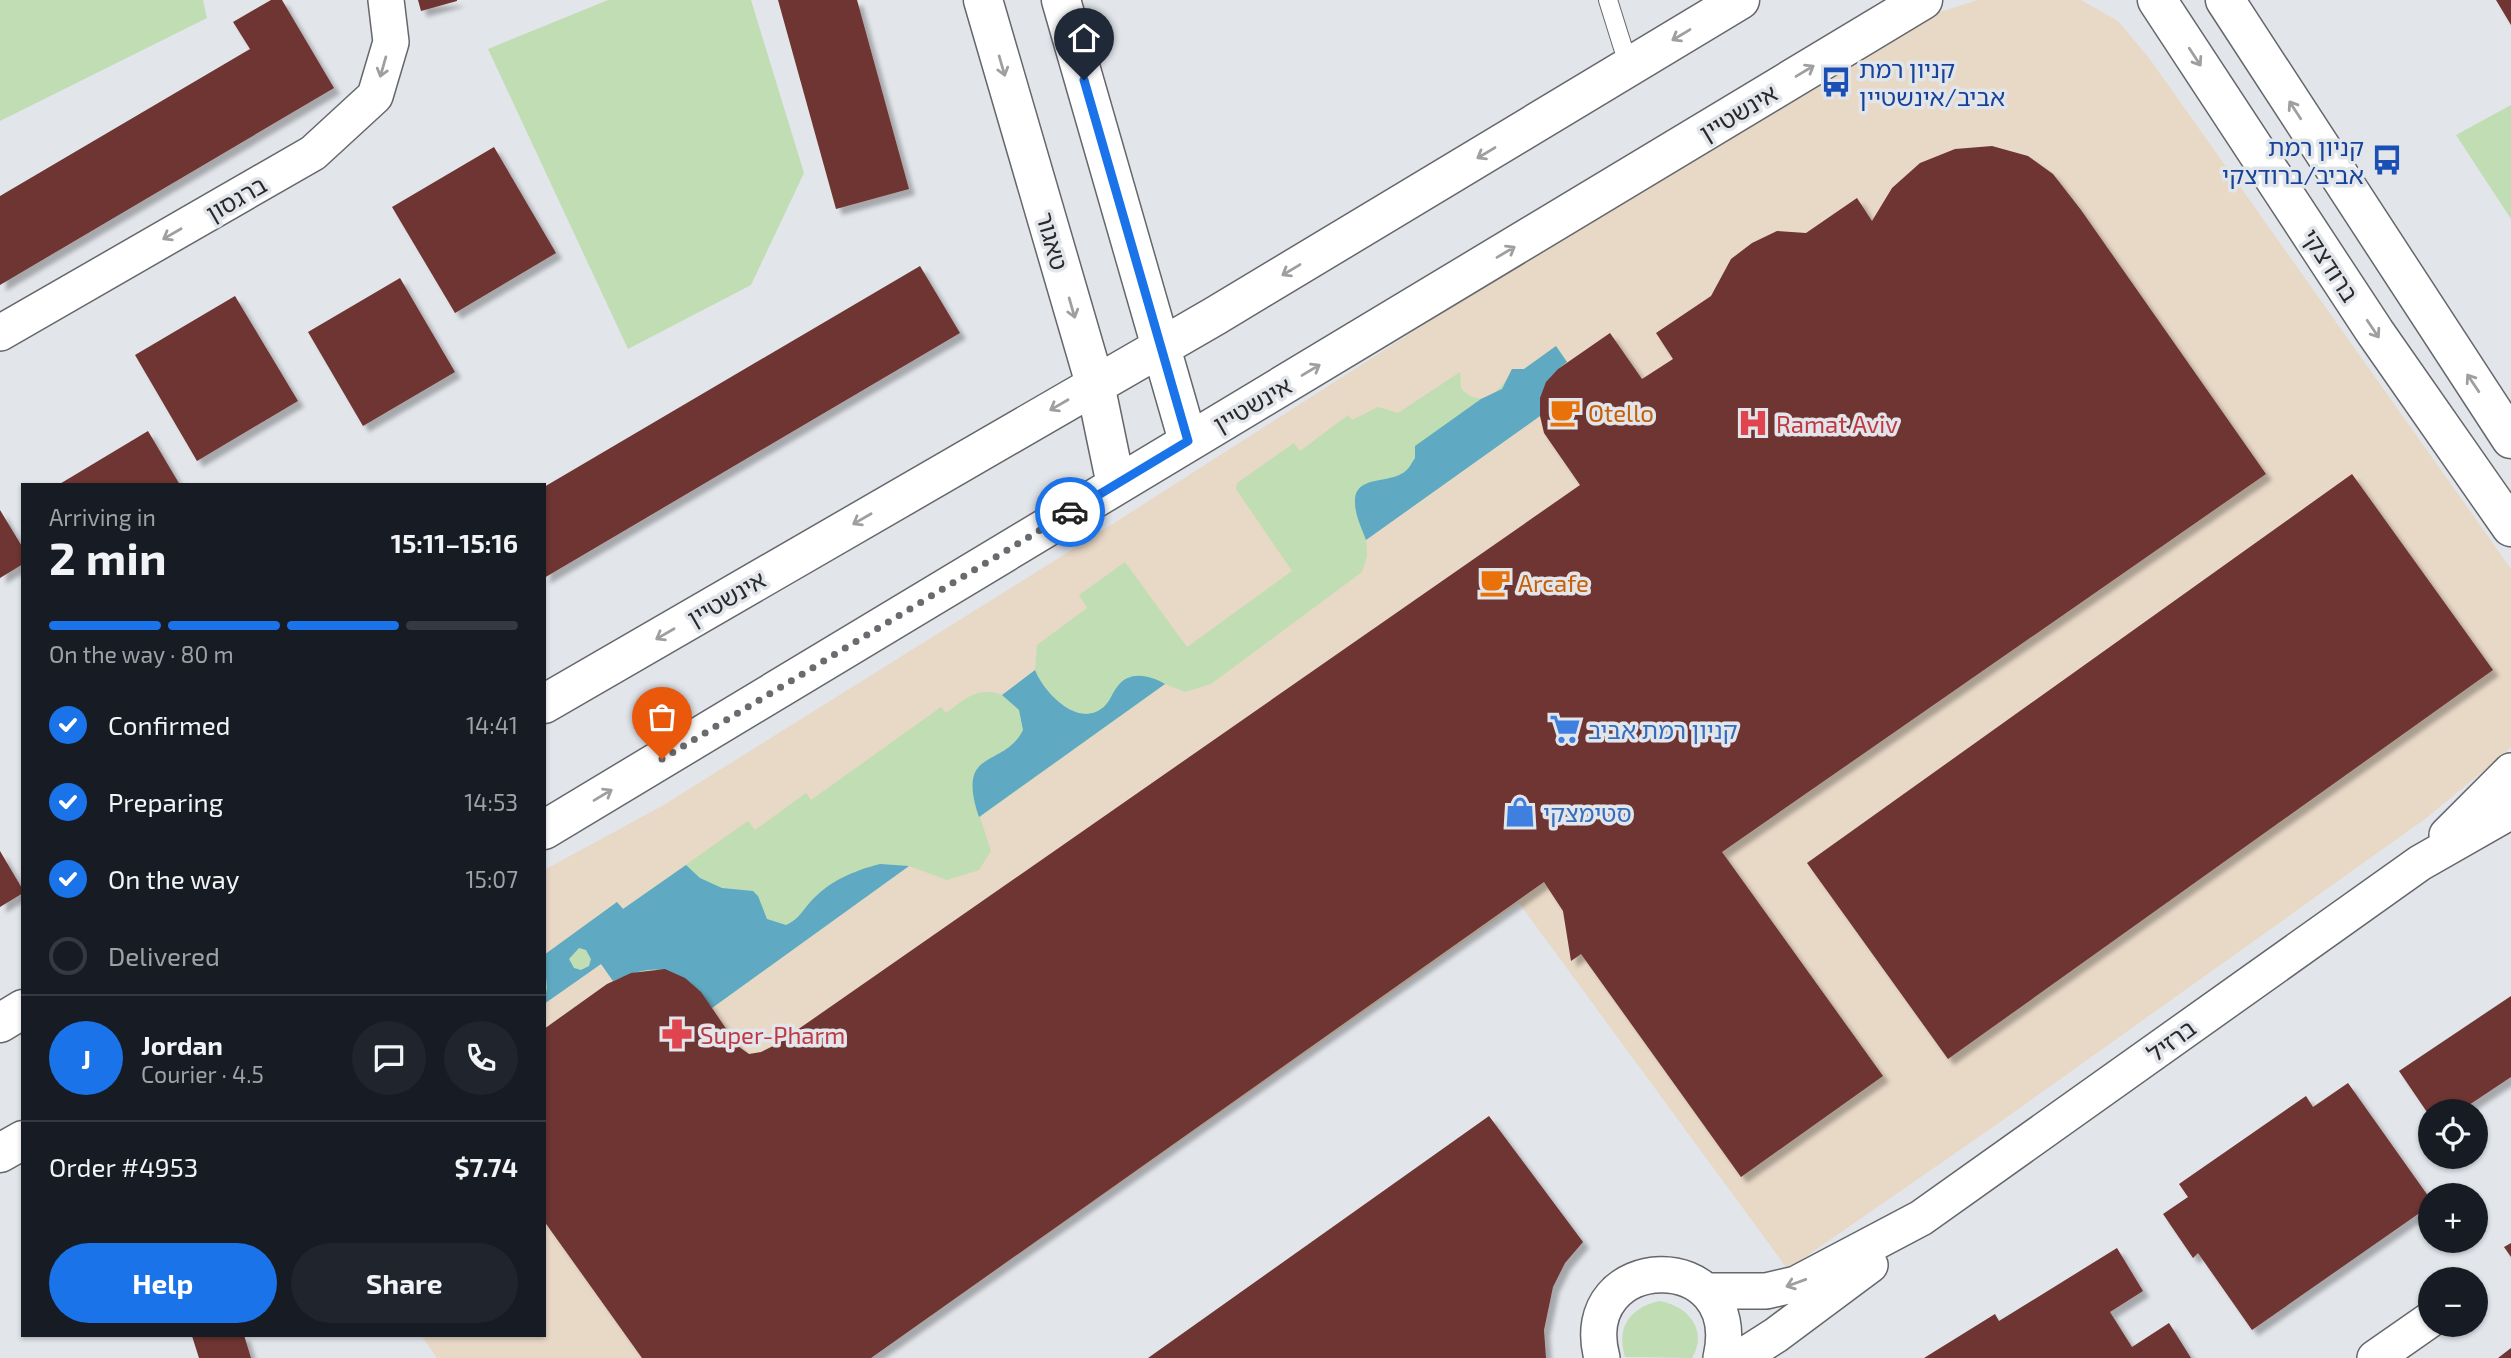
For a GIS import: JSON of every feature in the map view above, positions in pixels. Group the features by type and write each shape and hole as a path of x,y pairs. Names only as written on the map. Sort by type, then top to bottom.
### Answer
{"street":[{"name":"ברגסון","path":"0,333 313,153 375,96 391,42 386,0"},
{"name":"טאגור","path":"983,0 1095,384 1116,485"},
{"path":"1061,0 1188,441"},
{"name":"אינשטיין","path":"546,703 1160,346 1740,0"},
{"path":"2225,0 2511,439"},
{"name":"אינשטיין","path":"546,829 1923,1"},
{"name":"ברודצקי","path":"2155,3 2375,331 2511,527"},
{"name":"ברזיל","path":"2420,863 2511,771"},
{"name":"ברזיל","path":"1706,1291 1766,1291 1797,1284 1922,1218 2420,863 2511,811"},
{"path":"0,1023 21,1010"},
{"path":"0,1153 21,1141"},
{"name":"ברזיל","path":"1740,1358 1776,1335 1894,1247 1922,1218"},
{"path":"1602,1358 1598,1343 1599,1322 1607,1303 1620,1288 1638,1277 1659,1273 1679,1275 1706,1291 1717,1306 1724,1322 1725,1341 1721,1358"},
{"path":"2375,1358 2418,1329"}],"lane":[{"path":"1608,0 1629,67"}],"shaded area":[{"path":"1978,0 2081,0 2118,21 2149,58 2511,569 2511,747 2504,754 2425,819 1993,1127 1798,1262 1786,1267 1519,903 871,1358 437,1358 422,1337 546,1337 546,869 662,806 1089,539 1652,179 1927,16"}],"green space":[{"path":"0,0 203,0 207,18 0,121"},
{"path":"608,0 751,0 804,173 751,285 628,349 488,49"},
{"path":"2511,105 2511,219 2456,135"},
{"path":"1556,346 1567,362 1554,373 1546,385 1541,399 1540,416 1366,540 1367,556 1362,572 1211,684 1185,692 1165,684 980,817 991,851 979,870 947,880 909,866 712,1008 689,984 669,972 645,970 613,981 601,964 546,1003 546,954 617,902 623,909 748,821 755,830 806,793 811,800 941,707 946,713 978,693 993,692 1002,695 1035,670 1037,645 1087,608 1079,595 1125,562 1187,647 1292,571 1236,489 1237,483 1294,443 1300,451 1348,415 1352,420 1378,407 1398,413 1460,372 1461,388 1469,395 1484,398 1503,384 1512,369 1524,369"},
{"path":"1659,1301 1678,1308 1692,1320 1698,1338 1692,1358 1625,1357 1622,1337 1628,1320 1640,1308"}],"water":[{"path":"1556,346 1567,362 1554,373 1546,385 1541,399 1540,416 1366,540 1355,508 1359,488 1403,473 1415,458 1415,446 1481,399 1502,389 1512,369 1524,369"},
{"path":"1035,670 1053,696 1071,710 1081,713 1091,713 1104,707 1117,687 1127,678 1153,678 1165,684 979,817 973,794 973,779 977,769 1015,742 1023,730 1019,710 1002,695"},
{"path":"880,864 909,866 712,1008 689,984 669,972 645,970 613,981 601,964 546,1003 546,954 617,902 623,909 686,865 700,878 722,888 753,891 758,896 767,919 786,925 798,917 828,886 853,873","holes":["579,948 586,950 591,959 589,966 581,970 574,968 569,959"]}],"building":[{"path":"271,0 282,0 334,88 0,285 0,196 250,49 233,22"},
{"path":"418,0 457,0 457,1 421,11"},
{"path":"778,0 857,0 909,189 836,209"},
{"path":"2496,0 2511,0 2511,25"},
{"name":"קניון רמת אביב","path":"1992,146 2028,156 2053,174 2266,474 1722,852 1883,1076 1741,1177 1581,954 1571,961 1563,911 1544,882 871,1358 642,1358 546,1224 546,1028 607,984 631,973 665,969 685,978 701,992 738,1046 749,1054 761,1052 777,1044 1580,485 1544,433 1540,416 1540,398 1546,382 1558,369 1610,333 1642,379 1673,359 1656,333 1711,296 1731,259 1752,243 1777,231 1806,233 1857,198 1872,221 1892,188 1920,163 1955,149"},
{"path":"494,147 556,253 455,313 392,207"},
{"path":"920,266 960,333 546,577 546,486"},
{"path":"400,278 455,372 363,426 308,332"},
{"path":"235,296 298,401 197,461 135,355"},
{"path":"148,431 179,483 61,483"},
{"path":"2352,474 2493,670 1948,1059 1807,863"},
{"path":"0,510 21,545 21,565 0,578"},
{"path":"0,851 21,887 21,894 0,907"},
{"path":"2511,996 2511,1077 2478,1099 2418,1099 2399,1071"},
{"path":"2348,1083 2419,1183 2418,1214 2252,1330 2198,1253 2193,1258 2163,1214 2188,1197 2179,1184 2306,1096 2313,1107"},
{"path":"1489,1116 1583,1242 1565,1263 1553,1287 1544,1330 1546,1358 1148,1358"},
{"path":"2511,1243 2511,1257 2504,1247"},
{"path":"2117,1248 2143,1291 2110,1312 2132,1347 2169,1323 2191,1358 1924,1358 1995,1314 1999,1321"},
{"path":"192,1337 245,1337 251,1358 199,1358"},
{"path":"2511,1348 2511,1358 2498,1358"}],"way so far":[{"path":"662,759 1070,512"}],"place":[{"name":"קניון רמת אביב/אינשטיין","path":"1836,82"},
{"name":"קניון רמת אביב/ברודצקי","path":"2387,160"},
{"name":"Otello","path":"1565,412"},
{"name":"Ramat Aviv","path":"1753,423"},
{"name":"Arcafe","path":"1495,582"},
{"name":"קניון רמת אביב","path":"1565,729"},
{"name":"סטימצקי","path":"1520,812"},
{"name":"Super-Pharm","path":"677,1034"}],"route":[{"path":"1070,512 1188,441 1084,80"}]}
